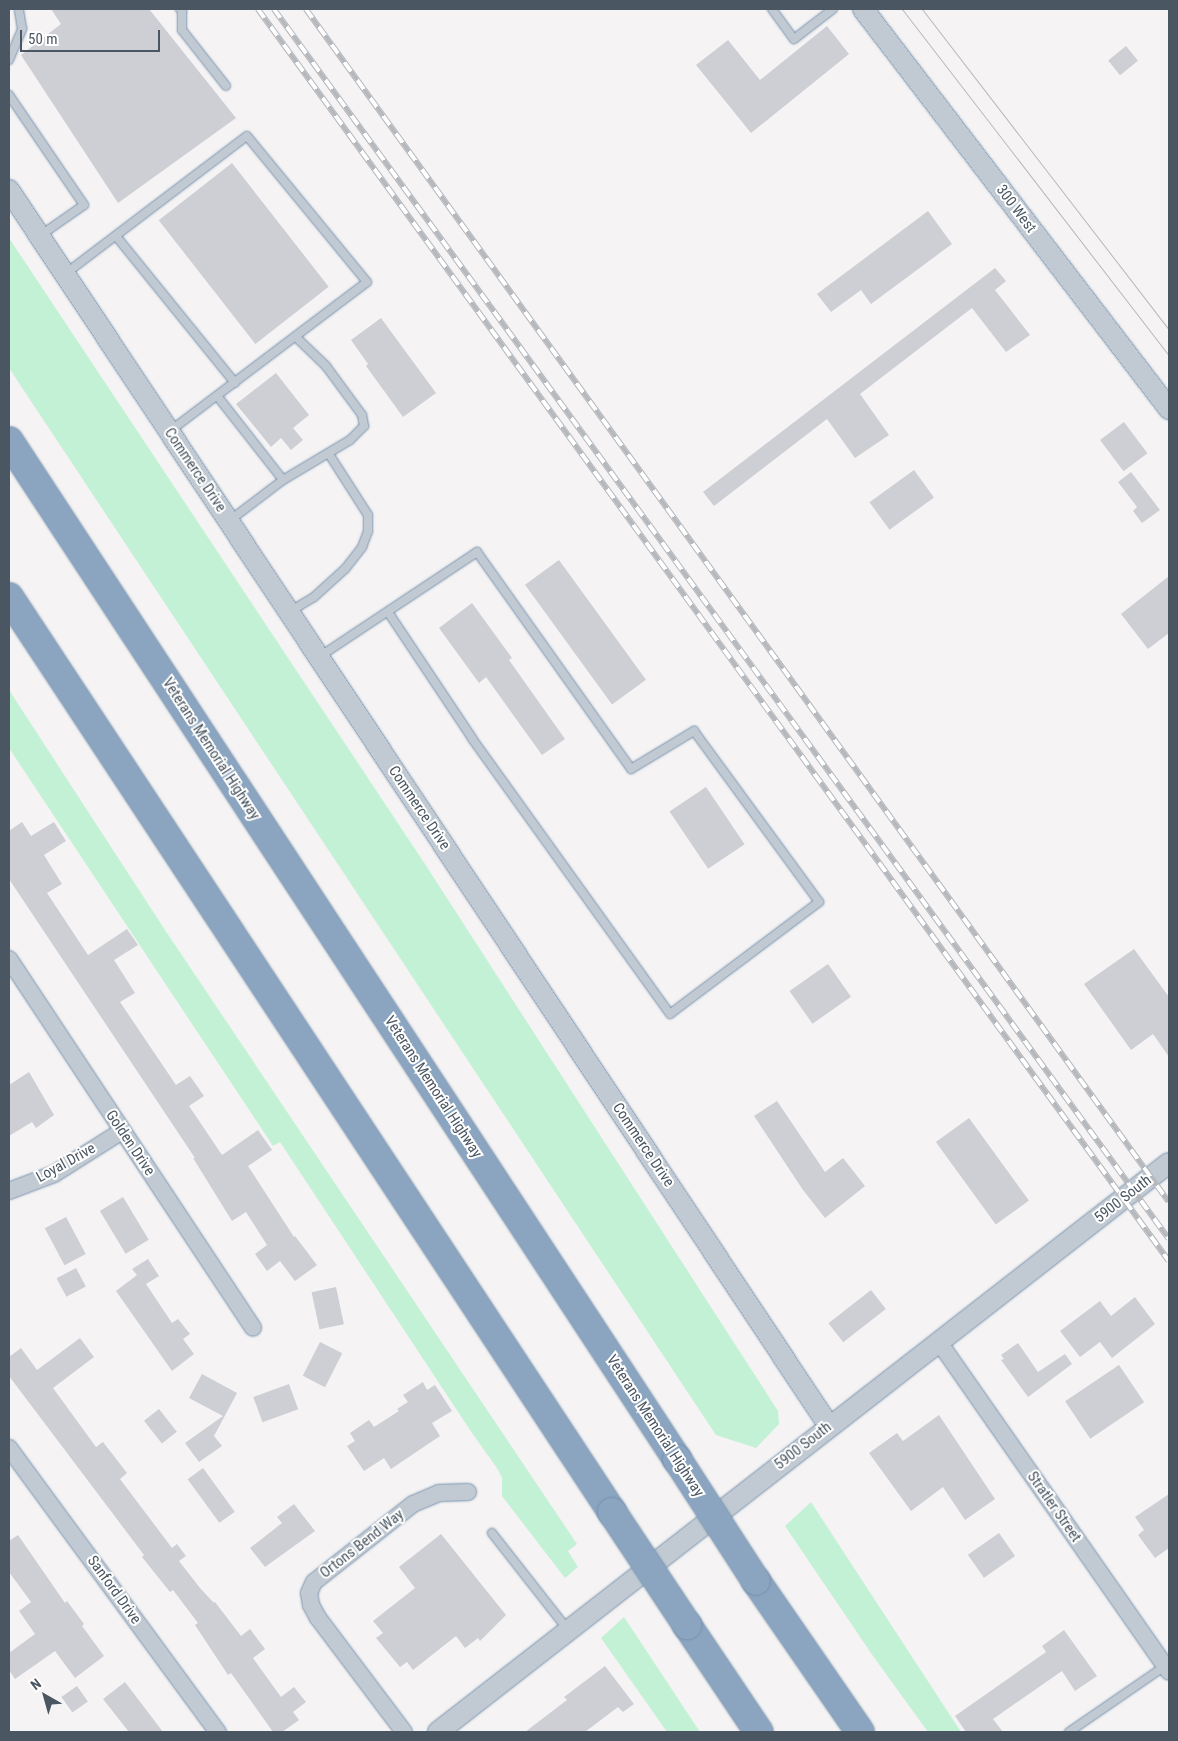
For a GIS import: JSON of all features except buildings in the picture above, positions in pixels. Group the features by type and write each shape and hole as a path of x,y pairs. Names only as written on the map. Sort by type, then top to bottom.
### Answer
{"highway":[{"name":"Veterans Memorial Highway","path":"9,441 756,1581 860,1732"},
{"path":"9,597 759,1732"}],"street":[{"name":"300 West","path":"863,9 1169,409"},
{"name":"Commerce Drive","path":"9,190 829,1426"},
{"name":"Golden Drive","path":"9,960 252,1327"},
{"name":"Loyal Drive","path":"9,1191 54,1174 122,1131"},
{"name":"5900 South","path":"438,1732 1169,1163"},
{"name":"Stratler Street","path":"939,1342 1167,1669"},
{"name":"Sanford Drive","path":"9,1448 218,1732"},
{"name":"Ortons Bend Way","path":"404,1732 318,1618 311,1605 309,1593 314,1582 413,1504 439,1493 468,1492"}],"lane":[{"path":"9,60 22,30 19,9"},
{"path":"180,9 182,11 182,30 226,86"},
{"path":"772,9 794,39 833,9"},
{"path":"9,95 84,205 39,236"},
{"path":"64,274 247,136 367,282 169,432"},
{"path":"116,236 235,383"},
{"path":"229,521 283,480 350,440 364,426 362,415 326,366 296,336"},
{"path":"218,396 283,480"},
{"path":"290,612 314,597 345,569 362,547 368,532 368,515 329,454"},
{"path":"319,657 477,552 631,769 694,731 819,902 670,1014 472,738 388,612"},
{"path":"492,1533 568,1630"},
{"path":"1069,1732 1167,1669"}],"green space":[{"path":"9,238 423,861 778,1411 779,1424 756,1448 716,1435 9,368"},
{"path":"9,690 165,930 577,1544 568,1551 578,1567 565,1578 502,1496 502,1478 497,1468 280,1142 273,1146 9,748"},
{"path":"811,1502 961,1732 928,1732 873,1656 785,1526"},
{"path":"624,1617 700,1732 667,1732 601,1638"}],"tram line":[{"path":"902,9 1169,356"},
{"path":"922,9 1169,330"}],"railway":[{"path":"258,9 1169,1261"},
{"path":"274,9 1169,1239"},
{"path":"306,9 1169,1202"}]}
